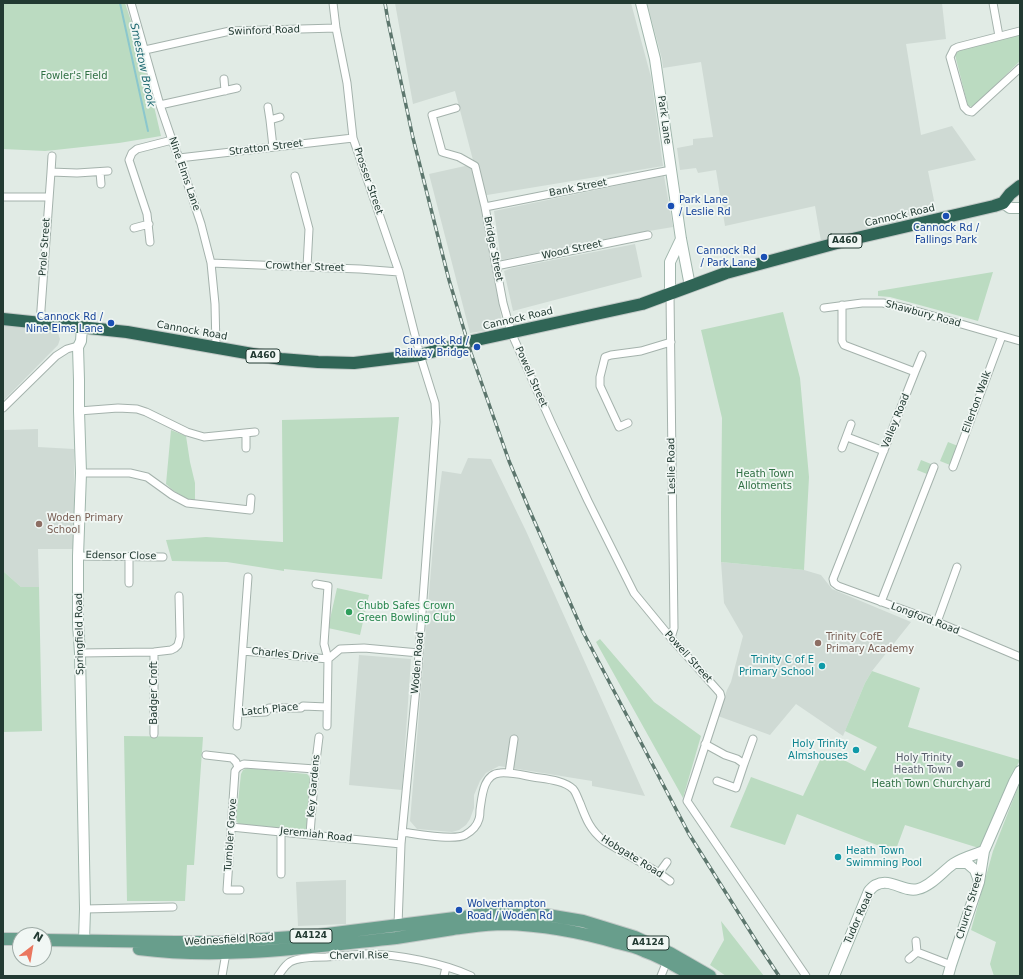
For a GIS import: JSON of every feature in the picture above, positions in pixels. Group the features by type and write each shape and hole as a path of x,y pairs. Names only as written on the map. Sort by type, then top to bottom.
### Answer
{"highway":[{"path":"1003,203 1010,194 1020,186"},
{"name":"Cannock Road","path":"3,319 127,332 281,359 354,363 420,355 511,332 642,304 726,274 848,240 1003,203"}],"main road":[{"name":"A4124","path":"398,925 495,913 547,915 583,921 635,938 668,957 710,976"},
{"name":"A4124","path":"396,938 481,925 503,924 531,926 589,934 668,957 693,976"},
{"path":"396,938 398,925"},
{"name":"Wednesfield Road","path":"225,948 398,925"},
{"name":"Wednesfield Road","path":"52,940 175,942 225,948 284,950 396,938"}],"street":[{"name":"Nine Elms Lane","path":"131,3 160,105 201,224 211,263 215,304 216,348"},
{"name":"Prosser Street","path":"333,3 336,28 347,84 353,138 399,272 420,355"},
{"name":"Park Lane","path":"641,3 656,59 681,239 690,286"},
{"path":"993,3 999,36"},
{"name":"Swinford Road","path":"145,50 230,31 336,28"},
{"path":"1020,31 958,47 954,49 950,57 964,108 972,112 1020,68"},
{"path":"224,79 225,90"},
{"path":"160,105 237,88"},
{"path":"268,107 273,147"},
{"name":"Bridge Street","path":"456,108 432,115 442,152 459,157 475,166 485,207 503,303 511,332"},
{"path":"270,120 280,117"},
{"name":"Stratton Street","path":"179,158 353,138"},
{"path":"150,242 147,214 129,160 132,153 136,149 172,140"},
{"name":"Prole Street","path":"40,322 52,156"},
{"name":"Bank Street","path":"485,207 672,170"},
{"path":"50,172 108,171"},
{"path":"100,172 101,184"},
{"path":"295,176 309,229 307,267"},
{"path":"3,197 48,197"},
{"path":"1003,203 1010,208 1020,208"},
{"path":"134,228 149,224"},
{"name":"Wood Street","path":"496,266 648,235"},
{"path":"670,294 670,262 681,239"},
{"name":"Crowther Street","path":"211,263 360,268 399,272"},
{"name":"Leslie Road","path":"670,294 674,620 674,628 671,638"},
{"name":"Shawbury Road","path":"824,308 862,303 883,303 1020,341"},
{"path":"842,305 842,341 844,345 915,372"},
{"name":"Springfield Road","path":"82,327 81,341 78,347 80,380 79,411 81,473 78,556 78,624 80,653 85,909 84,941"},
{"name":"Powell Street","path":"511,332 588,501 634,593 671,638 720,693 721,697 687,801 806,976"},
{"name":"Ellerton Walk","path":"953,468 1002,336"},
{"path":"628,423 619,427 600,386 600,377 605,357 641,351 671,342"},
{"path":"3,408 56,356 67,349 78,347"},
{"name":"Woden Road","path":"398,925 401,844 419,653 436,422 435,403 420,355"},
{"name":"Valley Road","path":"833,579 922,355"},
{"path":"79,411 118,408 137,409 187,432 204,438 255,432"},
{"path":"842,448 851,424"},
{"path":"246,433 246,448"},
{"path":"847,437 884,452"},
{"path":"881,602 934,467"},
{"path":"81,473 130,473 147,477 172,495 187,503 250,510 251,498"},
{"name":"Edensor Close","path":"78,556 163,556"},
{"path":"129,557 129,583"},
{"path":"937,622 957,567"},
{"name":"Latch Place","path":"237,726 248,577"},
{"name":"Longford Road","path":"833,579 834,583 838,586 937,622 1020,657"},
{"path":"316,584 328,586 324,644 328,659 327,726"},
{"path":"80,653 154,652 171,650 175,648 178,645 180,637 179,596"},
{"name":"Charles Drive","path":"243,650 328,659 340,649 364,648 419,653"},
{"name":"Badger Croft","path":"154,652 154,734"},
{"name":"Latch Place","path":"238,713 266,712 269,708 301,708 303,706 327,707"},
{"name":"Key Gardens","path":"310,834 318,737"},
{"path":"509,773 514,739"},
{"path":"717,781 736,788 753,739"},
{"path":"705,744 744,764"},
{"path":"206,756 232,758 238,767 244,764 315,769"},
{"name":"Tumbler Grove","path":"238,767 235,771 227,890 240,890"},
{"name":"Church Street","path":"948,976 979,882 984,851 1011,788 1020,771"},
{"name":"Hobgate Road","path":"402,832 452,838 461,837 467,834 476,826 480,818 483,793 487,780 498,773 509,773 560,781 573,789 588,824 596,834 604,841 670,881"},
{"name":"Jeremiah Road","path":"231,827 401,844"},
{"path":"281,832 281,874"},
{"name":"Tudor Road","path":"834,976 869,891 876,884 892,883 916,890 933,880 954,863 963,858 984,851"},
{"path":"659,873 667,862"},
{"path":"954,863 967,863 975,870 979,882"},
{"path":"85,909 173,907"},
{"path":"916,941 917,952"},
{"path":"222,976 225,948"},
{"path":"917,952 951,965"},
{"path":"909,958 917,952"},
{"name":"Chervil Rise","path":"278,976 283,968 291,962 306,958 367,954 404,958 446,967 471,976"},
{"path":"661,976 668,957"},
{"path":"444,976 446,967"}],"shaded area":[{"path":"395,3 631,3 651,77 663,166 481,196 503,328 470,333 429,174 474,164 455,91 413,104"},
{"path":"647,3 942,3 946,39 906,44 921,135 952,126 976,160 928,171 937,215 821,241 815,206 725,226 716,170 698,173 696,168 680,170 677,148 693,145 693,139 713,137 701,62 663,68"},
{"path":"664,176 673,227 501,260 494,211"},
{"path":"635,244 642,277 513,311 504,271 512,268"},
{"path":"3,325 58,333 60,339 58,345 3,401"},
{"name":"Woden Primary School","path":"38,429 38,447 74,449 74,549 38,549 39,587 21,587 3,571 4,430"},
{"path":"468,458 491,459 526,531 645,796 592,786 592,781 499,766 486,773 480,781 474,795 474,808 470,819 466,825 459,830 452,832 417,829 410,821 434,534 442,471 461,474"},
{"name":"Trinity CofE Primary Academy","path":"721,562 804,570 821,575 832,589 911,622 872,671 865,683 843,736 796,704 770,735 718,716 731,682 743,636 724,603"},
{"path":"359,655 411,659 402,790 349,785"},
{"path":"346,880 346,924 298,926 296,882"}],"green space":[{"name":"Fowler's Field","path":"3,3 125,3 141,51 161,136 119,143 45,151 3,149"},
{"path":"1020,34 1020,61 973,107 968,106 955,55 957,52"},
{"path":"993,272 978,321 890,297 878,296 878,291"},
{"name":"Heath Town Allotments","path":"783,312 800,378 809,477 804,570 721,562 722,418 701,330"},
{"path":"399,417 382,579 284,569 284,571 227,562 172,561 166,540 206,537 283,542 282,420"},
{"path":"171,430 186,436 195,483 195,500 193,501 179,494 166,484"},
{"path":"948,442 958,446 950,465 940,461"},
{"path":"921,460 931,464 927,474 917,470"},
{"path":"3,571 21,587 39,587 42,731 3,732"},
{"name":"Chubb Safes Crown Green Bowling Club","path":"337,588 369,595 360,635 328,628"},
{"path":"600,639 654,702 701,736 683,798 596,642"},
{"name":"Heath Town Churchyard","path":"872,671 920,688 908,727 1020,760 998,804 982,849 905,825 895,852 797,814 785,845 730,827 751,777 803,796 822,756 838,757 865,771 877,747 845,731 865,683"},
{"path":"124,736 203,737 194,865 187,865 185,901 127,901"},
{"path":"247,768 307,774 309,776 307,827 305,830 239,824 237,822 241,774 243,770"},
{"path":"1020,782 1020,976 994,976 990,964 996,942 971,930 993,851"},
{"path":"721,921 764,976 726,976 710,965 724,940"}],"waterway":[{"name":"Smestow Brook","path":"120,3 148,131"}],"railway":[{"path":"385,3 413,138 449,280 471,353 509,461 583,632 689,834 779,976"}],"place":[{"name":"Park Lane / Leslie Rd","path":"671,206"},
{"name":"Cannock Rd / Fallings Park","path":"946,216"},
{"name":"Cannock Rd / Park Lane","path":"764,257"},
{"name":"Cannock Rd / Nine Elms Lane","path":"111,323"},
{"name":"Cannock Rd / Railway Bridge","path":"477,347"},
{"name":"Woden Primary School","path":"39,524"},
{"name":"Chubb Safes Crown Green Bowling Club","path":"349,612"},
{"name":"Trinity CofE Primary Academy","path":"818,643"},
{"name":"Trinity C of E Primary School","path":"822,666"},
{"name":"Holy Trinity Almshouses","path":"856,750"},
{"name":"Holy Trinity Heath Town","path":"960,764"},
{"name":"Heath Town Swimming Pool","path":"838,857"},
{"name":"Wolverhampton Road / Woden Rd","path":"459,910"}]}
